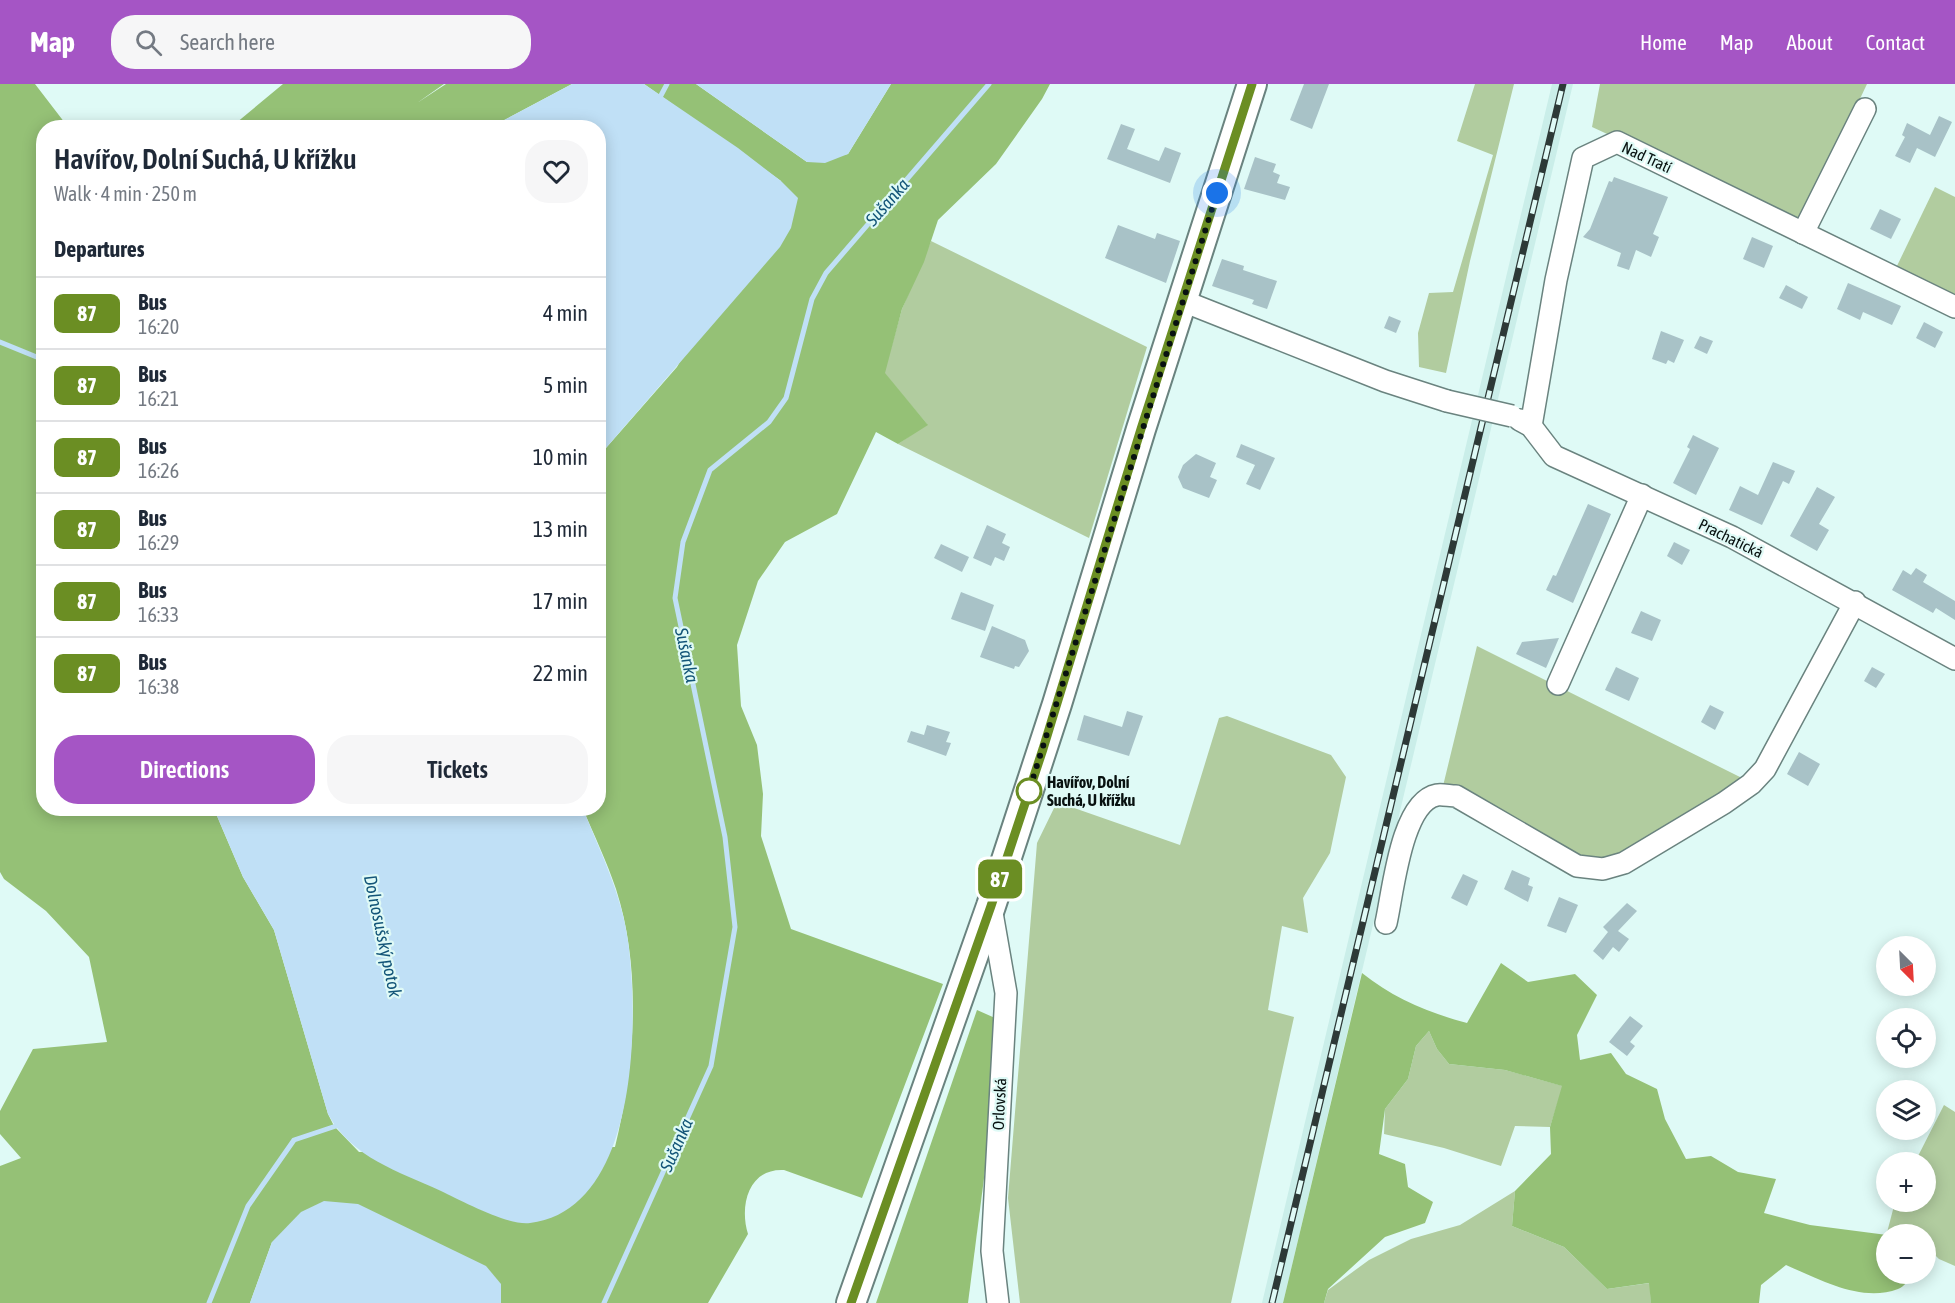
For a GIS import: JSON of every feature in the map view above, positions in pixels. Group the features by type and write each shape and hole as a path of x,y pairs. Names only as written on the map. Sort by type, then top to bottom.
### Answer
{"main road":[{"name":"Orlovská","path":"851,1303 991,906 1252,84"}],"street":[{"path":"1803,233 1865,109"},
{"name":"Nad Tratí","path":"1531,426 1556,280 1583,158 1617,142 1955,307"},
{"name":"Prachatická","path":"1183,302 1385,381 1447,401 1512,416 1531,426 1554,456 1732,537 1855,602 1955,659"},
{"path":"1558,684 1642,495"},
{"path":"1386,923 1406,832 1418,806 1437,795 1456,796 1577,866 1603,869 1624,863 1725,803 1751,784 1765,769 1855,602"},
{"name":"Orlovská","path":"991,906 1006,993 992,1251 998,1303"}],"shaded area":[{"path":"1552,84 1573,84 1283,1303 1262,1303"}],"green space":[{"path":"0,84 35,84 63,120 36,120 36,816 217,816 243,877 274,930 328,1114 334,1126 359,1152 615,1147 622,1116 631,1051 633,1018 630,952 616,889 586,816 606,816 606,448 677,367 781,181 644,84 696,84 807,162 848,154 891,84 1050,84 996,164 938,220 924,262 902,309 885,373 928,425 898,444 876,432 837,514 785,542 758,581 737,645 741,706 757,745 763,794 761,836 791,929 943,984 862,1198 784,1170 762,1175 755,1182 746,1200 748,1234 708,1303 501,1303 501,1284 272,1242 250,1303 0,1303 0,1166 21,1158 0,1134 0,1111 33,1049 107,1042 89,957 46,911 4,879 0,872"},
{"path":"283,84 444,84 417,103 446,84 572,84 504,120 240,120"},
{"path":"1475,84 1514,84 1470,261 1446,373 1419,367 1418,333 1429,293 1453,292 1493,155 1457,141"},
{"path":"1600,84 1867,84 1801,223 1592,127"},
{"path":"1935,187 1955,197 1955,299 1896,268"},
{"path":"931,241 1147,347 1089,538 898,444 927,424 884,373 902,309"},
{"path":"1477,646 1748,781 1619,859 1573,860 1471,791 1443,786"},
{"path":"1227,716 1331,755 1346,777 1330,853 1303,898 1308,933 1282,926 1268,1010 1294,1017 1231,1303 1020,1303 1008,1198 1037,843 1057,802 1180,845 1219,718"},
{"path":"1501,963 1528,982 1575,974 1597,995 1577,1035 1580,1060 1611,1053 1626,1074 1657,1089 1665,1119 1686,1159 1711,1156 1738,1172 1776,1179 1764,1213 1810,1225 1876,1234 1876,1284 1905,1284 1898,1289 1884,1293 1855,1291 1840,1288 1786,1265 1761,1285 1759,1303 1651,1303 1649,1283 1607,1289 1564,1247 1512,1226 1515,1191 1551,1154 1550,1127 1562,1086 1505,1070 1449,1064 1437,1049 1429,1031 1416,1046 1408,1079 1385,1109 1379,1154 1405,1164 1408,1187 1433,1202 1425,1223 1385,1237 1328,1289 1324,1303 1283,1303 1362,973 1386,990 1412,1004 1467,1023"},
{"path":"977,1010 1004,1022 968,1303 876,1303"},
{"path":"1429,1031 1437,1049 1449,1064 1505,1070 1563,1086 1550,1127 1515,1126 1501,1166 1444,1148 1384,1134 1385,1109 1408,1079 1416,1046"},
{"path":"1944,1105 1955,1112 1955,1266 1936,1256 1936,1224 1889,1224 1892,1212 1936,1212 1936,1152 1920,1152 1926,1140 1936,1140 1936,1121"},
{"path":"1515,1191 1512,1226 1564,1247 1607,1289 1650,1283 1651,1303 1324,1303 1328,1290 1369,1260 1411,1239 1460,1225"}],"water":[{"path":"572,84 644,84 738,148 781,181 798,198 791,228 780,247 606,448 606,120 504,120"},
{"path":"696,84 891,84 848,154 825,163 807,162"},
{"path":"217,816 586,816 610,873 625,924 633,1017 631,1062 624,1107 612,1149 593,1185 566,1210 530,1223 521,1223 498,1217 377,1162 350,1142 328,1114 274,930 243,877"},
{"path":"324,1201 358,1204 486,1266 501,1284 501,1303 250,1303 272,1242 301,1212"}],"building":[{"path":"1304,84 1329,84 1312,129 1290,120"},
{"path":"1939,116 1952,122 1935,157 1917,148 1910,163 1895,156 1905,137 1902,135 1907,123 1930,135"},
{"path":"1121,124 1135,129 1127,149 1159,161 1165,147 1181,153 1170,183 1107,159"},
{"path":"1255,157 1276,164 1273,172 1280,175 1277,183 1290,187 1285,200 1244,189"},
{"path":"1614,177 1668,197 1653,234 1659,237 1651,257 1636,250 1629,270 1617,266 1621,253 1583,237 1590,229 1609,181 1612,182"},
{"path":"1880,209 1901,219 1891,239 1870,229"},
{"path":"1118,225 1155,239 1157,233 1180,241 1166,283 1105,258"},
{"path":"1752,237 1773,246 1764,268 1743,259"},
{"path":"1222,259 1244,266 1243,270 1277,281 1267,309 1252,304 1254,300 1212,286"},
{"path":"1848,283 1901,306 1892,325 1863,312 1860,320 1837,309"},
{"path":"1786,285 1808,297 1802,309 1779,298"},
{"path":"1389,316 1401,321 1396,333 1384,328"},
{"path":"1924,322 1943,332 1935,348 1916,338"},
{"path":"1661,331 1684,340 1674,363 1668,360 1666,364 1652,359"},
{"path":"1700,336 1713,341 1707,354 1694,348"},
{"path":"1693,435 1719,448 1696,495 1673,483 1690,449 1687,447"},
{"path":"1241,444 1275,458 1260,490 1246,484 1255,465 1236,457"},
{"path":"1196,454 1216,463 1210,477 1217,480 1209,498 1183,488 1178,477 1183,465"},
{"path":"1773,462 1795,471 1789,484 1783,481 1762,525 1729,510 1740,486 1758,495"},
{"path":"1817,487 1835,497 1819,524 1829,530 1817,551 1790,536"},
{"path":"1588,504 1611,514 1573,603 1546,590 1553,575 1556,576"},
{"path":"987,525 1006,534 1002,543 1010,547 1004,561 995,557 991,566 973,558"},
{"path":"1674,542 1690,550 1682,565 1667,556"},
{"path":"941,544 969,557 962,572 934,558"},
{"path":"1916,568 1927,575 1923,582 1955,601 1955,620 1936,608 1933,613 1892,590 1903,570 1911,575"},
{"path":"961,592 994,605 985,631 951,619"},
{"path":"1641,611 1661,620 1652,641 1631,633"},
{"path":"992,626 1025,640 1029,651 1019,667 1015,666 1014,669 980,657"},
{"path":"1559,638 1546,668 1516,654 1522,642"},
{"path":"1616,667 1639,678 1629,701 1605,690"},
{"path":"1872,667 1885,674 1876,688 1864,681"},
{"path":"1710,705 1724,712 1715,730 1701,722"},
{"path":"1127,711 1143,716 1129,756 1077,740 1084,715 1122,727"},
{"path":"927,725 950,732 946,742 951,743 946,756 907,742 911,731 924,735"},
{"path":"1799,752 1820,764 1808,786 1787,774"},
{"path":"1512,870 1530,878 1528,885 1533,887 1528,902 1504,889"},
{"path":"1463,874 1478,881 1467,906 1451,898"},
{"path":"1559,897 1578,905 1566,933 1547,926"},
{"path":"1627,903 1637,911 1618,931 1629,939 1619,952 1613,947 1603,960 1593,951 1608,932 1603,927"},
{"path":"1630,1016 1643,1026 1630,1042 1635,1046 1627,1056 1609,1042"}],"waterway":[{"name":"Dolnosušský potok","path":"658,101 667,84"},
{"name":"Sušanka","path":"604,1303 711,1066 735,927 725,837 675,598 683,542 710,470 769,422 786,398 812,299 826,273 989,84"},
{"path":"0,342 36,357"},
{"name":"Dolnosušský potok","path":"209,1303 248,1206 294,1140 339,1125"}],"railway":[{"path":"1272,1303 1563,84"}],"bus line":[{"name":"87","path":"851,1303 991,906 1043,749 1141,429 1252,84"}],"place":[{"name":"Havířov, Dolní Suchá, U křížku","path":"1029,791"}],"route":[{"path":"1029,791 1028,794 1217,193"}]}
